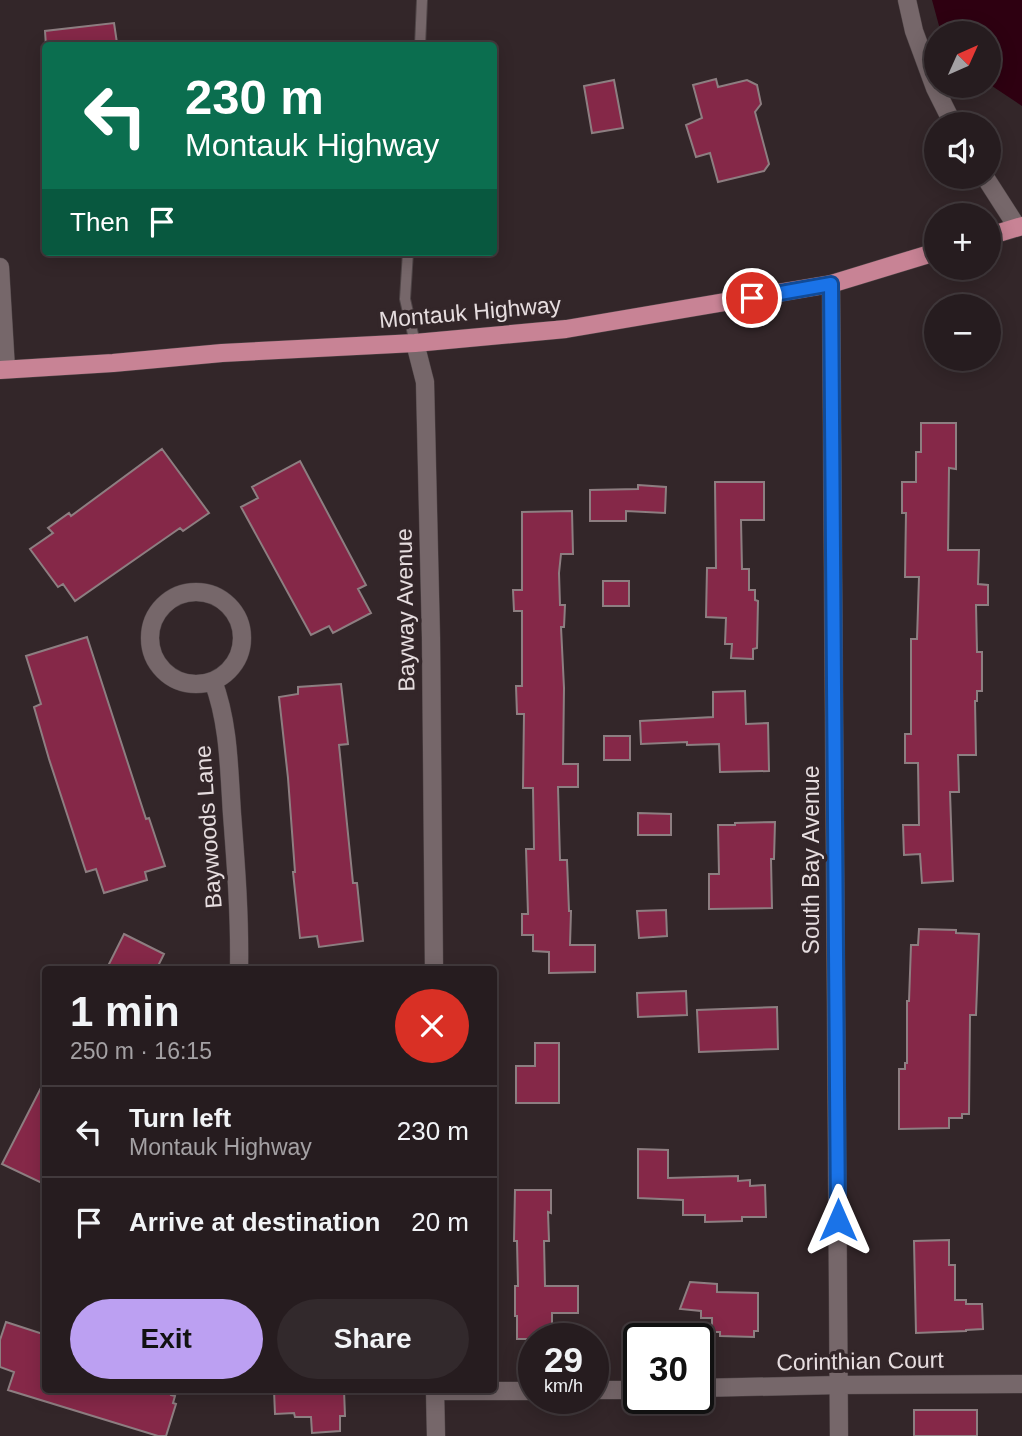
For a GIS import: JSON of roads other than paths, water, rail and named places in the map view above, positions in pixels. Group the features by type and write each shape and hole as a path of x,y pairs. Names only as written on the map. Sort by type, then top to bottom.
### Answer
{"main road":[{"path":"1001,233 1020,227"},
{"name":"Montauk Highway","path":"3,369 222,353 415,343 566,328 831,284 924,256"}],"street":[{"path":"907,0 914,31 947,112"},
{"path":"993,189 1020,227"},
{"path":"0,267 3,369"},
{"name":"South Bay Avenue","path":"831,284 839,1436"},
{"name":"Bayway Avenue","path":"415,343 425,382 431,638 433,966"},
{"path":"206,592 215,596 235,612 241,627 243,638 240,654 229,671 213,681 190,685 176,681 162,671 150,648 151,622 163,604 181,593 206,592"},
{"name":"Baywoods Lane","path":"213,681 226,734 240,926 239,966"},
{"name":"Corinthian Court","path":"714,1388 1022,1384"},
{"path":"497,1391 518,1391"},
{"path":"435,1393 436,1436"}],"lane":[{"path":"420,42 422,0"},
{"name":"Bayway Avenue","path":"408,256 405,299 415,343"}]}
